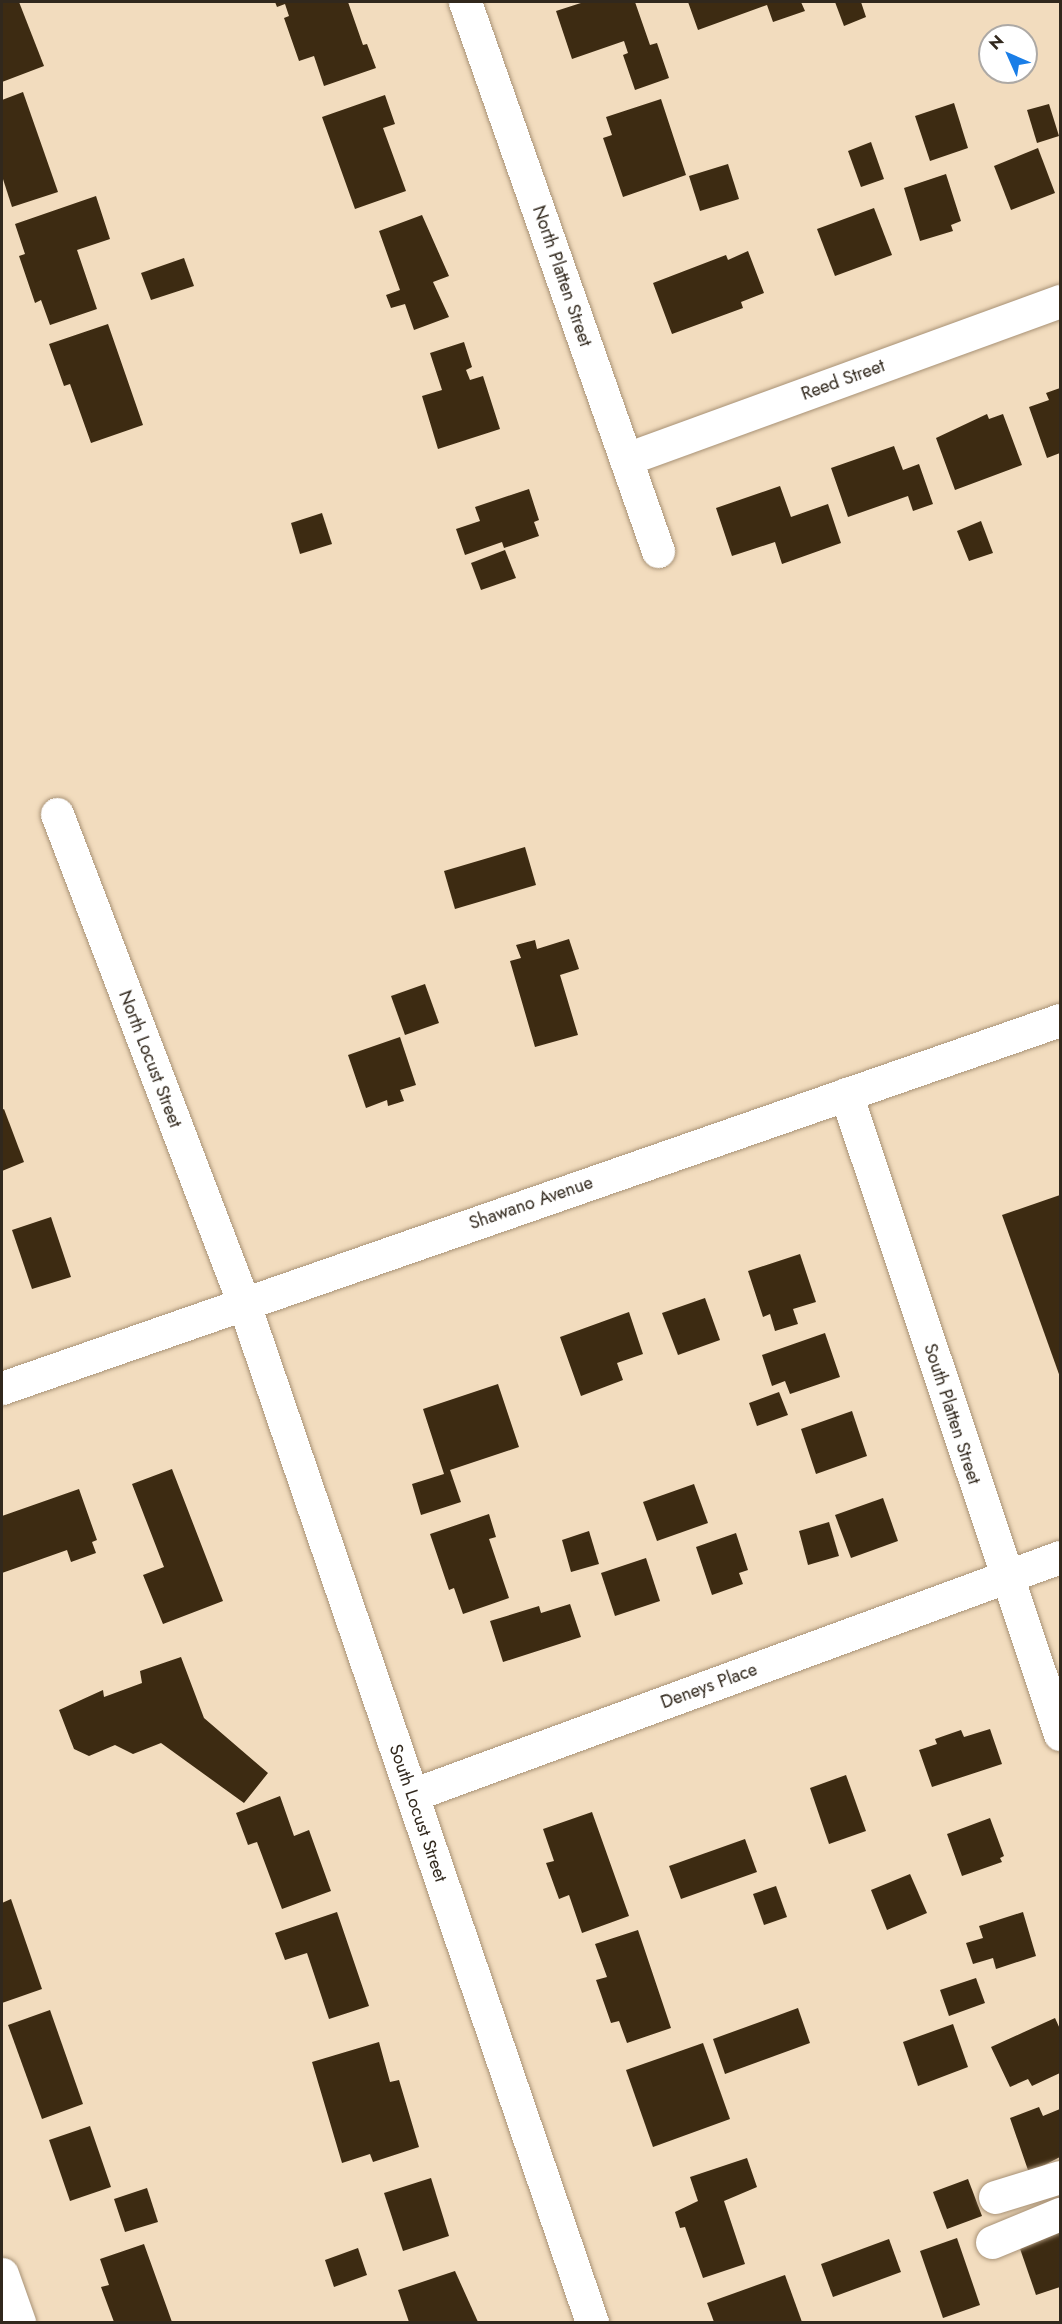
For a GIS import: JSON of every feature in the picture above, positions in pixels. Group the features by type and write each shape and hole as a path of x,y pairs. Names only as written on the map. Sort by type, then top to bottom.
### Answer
{"street":[{"name":"North Platten Street","path":"465,2 658,551"},
{"name":"Reed Street","path":"626,459 1060,301"},
{"name":"North Locust Street","path":"57,814 244,1304"},
{"name":"Shawano Avenue","path":"2,1388 1060,1020"},
{"name":"South Platten Street","path":"846,1094 1060,1734"},
{"name":"South Locust Street","path":"244,1304 592,2322"},
{"name":"Deneys Place","path":"412,1795 1060,1557"},
{"path":"995,2197 1060,2177"},
{"path":"992,2242 1060,2214"},
{"path":"2,2274 19,2322"}],"building":[{"path":"2,2 19,2 44,66 2,82"},
{"path":"275,2 348,2 363,45 367,44 376,68 324,86 314,56 299,61 284,18 289,16 285,4 277,7"},
{"path":"584,2 635,2 650,45 657,43 669,78 635,90 623,55 628,53 624,41 572,59 556,11"},
{"path":"688,2 801,2 805,11 773,22 767,5 698,30"},
{"path":"835,2 861,2 866,17 844,26"},
{"path":"23,92 58,192 12,207 2,176 2,100"},
{"path":"385,95 395,124 383,128 406,191 355,209 322,117"},
{"path":"661,99 686,175 623,197 603,138 612,135 606,117"},
{"path":"954,103 968,148 930,161 915,116"},
{"path":"1049,104 1059,136 1037,143 1027,110"},
{"path":"871,142 884,179 861,187 848,151"},
{"path":"1038,148 1055,193 1011,210 994,166"},
{"path":"728,164 739,199 700,211 689,176"},
{"path":"946,174 961,221 951,225 953,231 920,241 904,188"},
{"path":"96,196 110,239 77,250 97,309 50,325 41,300 35,303 19,256 25,254 15,224"},
{"path":"874,208 892,255 835,276 817,229"},
{"path":"422,215 449,276 433,282 449,317 414,330 405,304 391,308 386,295 400,290 379,231"},
{"path":"748,251 764,293 741,302 743,308 672,334 653,283 726,255 728,260"},
{"path":"184,258 194,286 151,300 141,273"},
{"path":"108,324 143,425 91,443 70,384 64,386 49,344"},
{"path":"464,342 472,367 466,370 470,380 483,376 500,429 438,449 422,396 442,390 430,353"},
{"path":"1060,388 1060,453 1047,458 1029,407 1049,400 1046,393"},
{"path":"987,414 989,419 1003,414 1022,465 955,490 936,438"},
{"path":"894,446 903,470 919,464 933,504 913,511 908,496 848,517 831,468"},
{"path":"780,486 791,517 828,504 841,543 782,564 775,542 732,556 716,508"},
{"path":"529,489 539,520 534,522 539,536 504,548 502,542 465,555 456,529 480,521 475,507"},
{"path":"322,513 332,544 300,554 291,523"},
{"path":"981,521 993,553 969,561 957,531"},
{"path":"505,550 516,578 481,590 471,563"},
{"path":"525,847 536,885 455,909 444,871"},
{"path":"569,939 579,969 560,975 578,1035 535,1047 510,961 521,958 516,945 535,940 537,949"},
{"path":"425,984 439,1023 405,1035 391,996"},
{"path":"400,1037 416,1085 400,1090 404,1101 388,1106 387,1100 366,1108 348,1055"},
{"path":"4,1109 24,1162 2,1171 2,1110"},
{"path":"1060,1195 1060,1377 1002,1215"},
{"path":"51,1217 71,1277 32,1289 12,1230"},
{"path":"800,1254 816,1302 793,1309 798,1324 775,1331 770,1314 763,1317 748,1271"},
{"path":"705,1298 720,1340 678,1355 662,1313"},
{"path":"629,1312 643,1354 617,1363 623,1380 581,1396 560,1337"},
{"path":"825,1333 840,1377 790,1394 785,1381 772,1386 762,1355"},
{"path":"498,1384 519,1447 450,1470 461,1502 421,1515 412,1484 444,1474 423,1409"},
{"path":"779,1392 788,1415 757,1426 749,1403"},
{"path":"852,1411 867,1456 816,1474 801,1429"},
{"path":"172,1469 223,1601 163,1624 143,1575 164,1567 132,1484"},
{"path":"694,1484 708,1523 657,1541 643,1502"},
{"path":"79,1489 97,1540 92,1542 96,1553 71,1562 67,1550 2,1573 2,1516"},
{"path":"883,1498 898,1541 851,1558 835,1515"},
{"path":"489,1514 496,1537 489,1539 509,1598 463,1614 454,1588 449,1590 430,1534"},
{"path":"829,1522 839,1556 808,1565 799,1531"},
{"path":"589,1531 599,1564 571,1572 562,1540"},
{"path":"736,1533 748,1570 739,1573 743,1584 712,1595 696,1547"},
{"path":"646,1558 660,1601 615,1616 601,1573"},
{"path":"570,1604 581,1637 503,1662 490,1621 539,1606 541,1613"},
{"path":"181,1657 204,1718 268,1773 244,1803 161,1743 133,1754 115,1745 89,1756 74,1749 59,1710 103,1690 104,1697 142,1683 140,1671"},
{"path":"990,1729 1002,1764 932,1787 919,1750 937,1744 935,1739 961,1730 964,1737"},
{"path":"846,1775 866,1831 829,1844 810,1788"},
{"path":"280,1796 294,1836 309,1830 331,1891 282,1909 257,1842 248,1845 236,1813"},
{"path":"592,1812 629,1916 582,1933 569,1895 559,1899 546,1863 554,1861 543,1829"},
{"path":"990,1818 1004,1856 1000,1858 1002,1862 962,1876 947,1834"},
{"path":"745,1839 757,1872 681,1899 669,1866"},
{"path":"910,1874 927,1913 887,1930 871,1890"},
{"path":"776,1886 787,1917 764,1925 753,1894"},
{"path":"11,1899 42,1989 2,2003 2,1903"},
{"path":"337,1912 369,2006 329,2019 307,1953 285,1960 275,1933"},
{"path":"1023,1912 1036,1956 996,1969 993,1958 973,1964 966,1943 983,1938 979,1926"},
{"path":"638,1930 671,2028 627,2043 619,2021 611,2023 596,1980 607,1977 595,1944"},
{"path":"976,1978 985,2003 949,2016 940,1990"},
{"path":"798,2008 810,2043 725,2074 713,2039"},
{"path":"50,2010 83,2104 42,2119 8,2025"},
{"path":"1055,2018 1060,2029 1060,2073 1032,2086 1028,2079 1010,2087 991,2047"},
{"path":"953,2024 968,2067 918,2086 903,2042"},
{"path":"379,2042 390,2082 399,2080 419,2147 373,2162 370,2154 342,2163 312,2062"},
{"path":"703,2043 730,2119 653,2147 626,2070"},
{"path":"1039,2107 1043,2116 1060,2109 1060,2157 1029,2173 1010,2118"},
{"path":"90,2126 111,2187 70,2201 49,2140"},
{"path":"747,2158 757,2187 724,2201 745,2264 703,2278 685,2227 680,2228 675,2212 698,2201 690,2177"},
{"path":"431,2178 449,2236 403,2251 384,2193"},
{"path":"968,2179 982,2216 947,2229 933,2192"},
{"path":"147,2188 158,2222 125,2232 114,2199"},
{"path":"1060,2225 1060,2287 1036,2295 1017,2240"},
{"path":"957,2238 980,2305 943,2318 920,2251"},
{"path":"889,2239 901,2272 833,2297 821,2264"},
{"path":"144,2244 172,2322 114,2322 101,2287 109,2285 100,2259"},
{"path":"358,2248 367,2275 334,2287 325,2260"},
{"path":"455,2271 478,2322 409,2322 398,2290"},
{"path":"785,2275 802,2322 714,2322 707,2303"}]}
